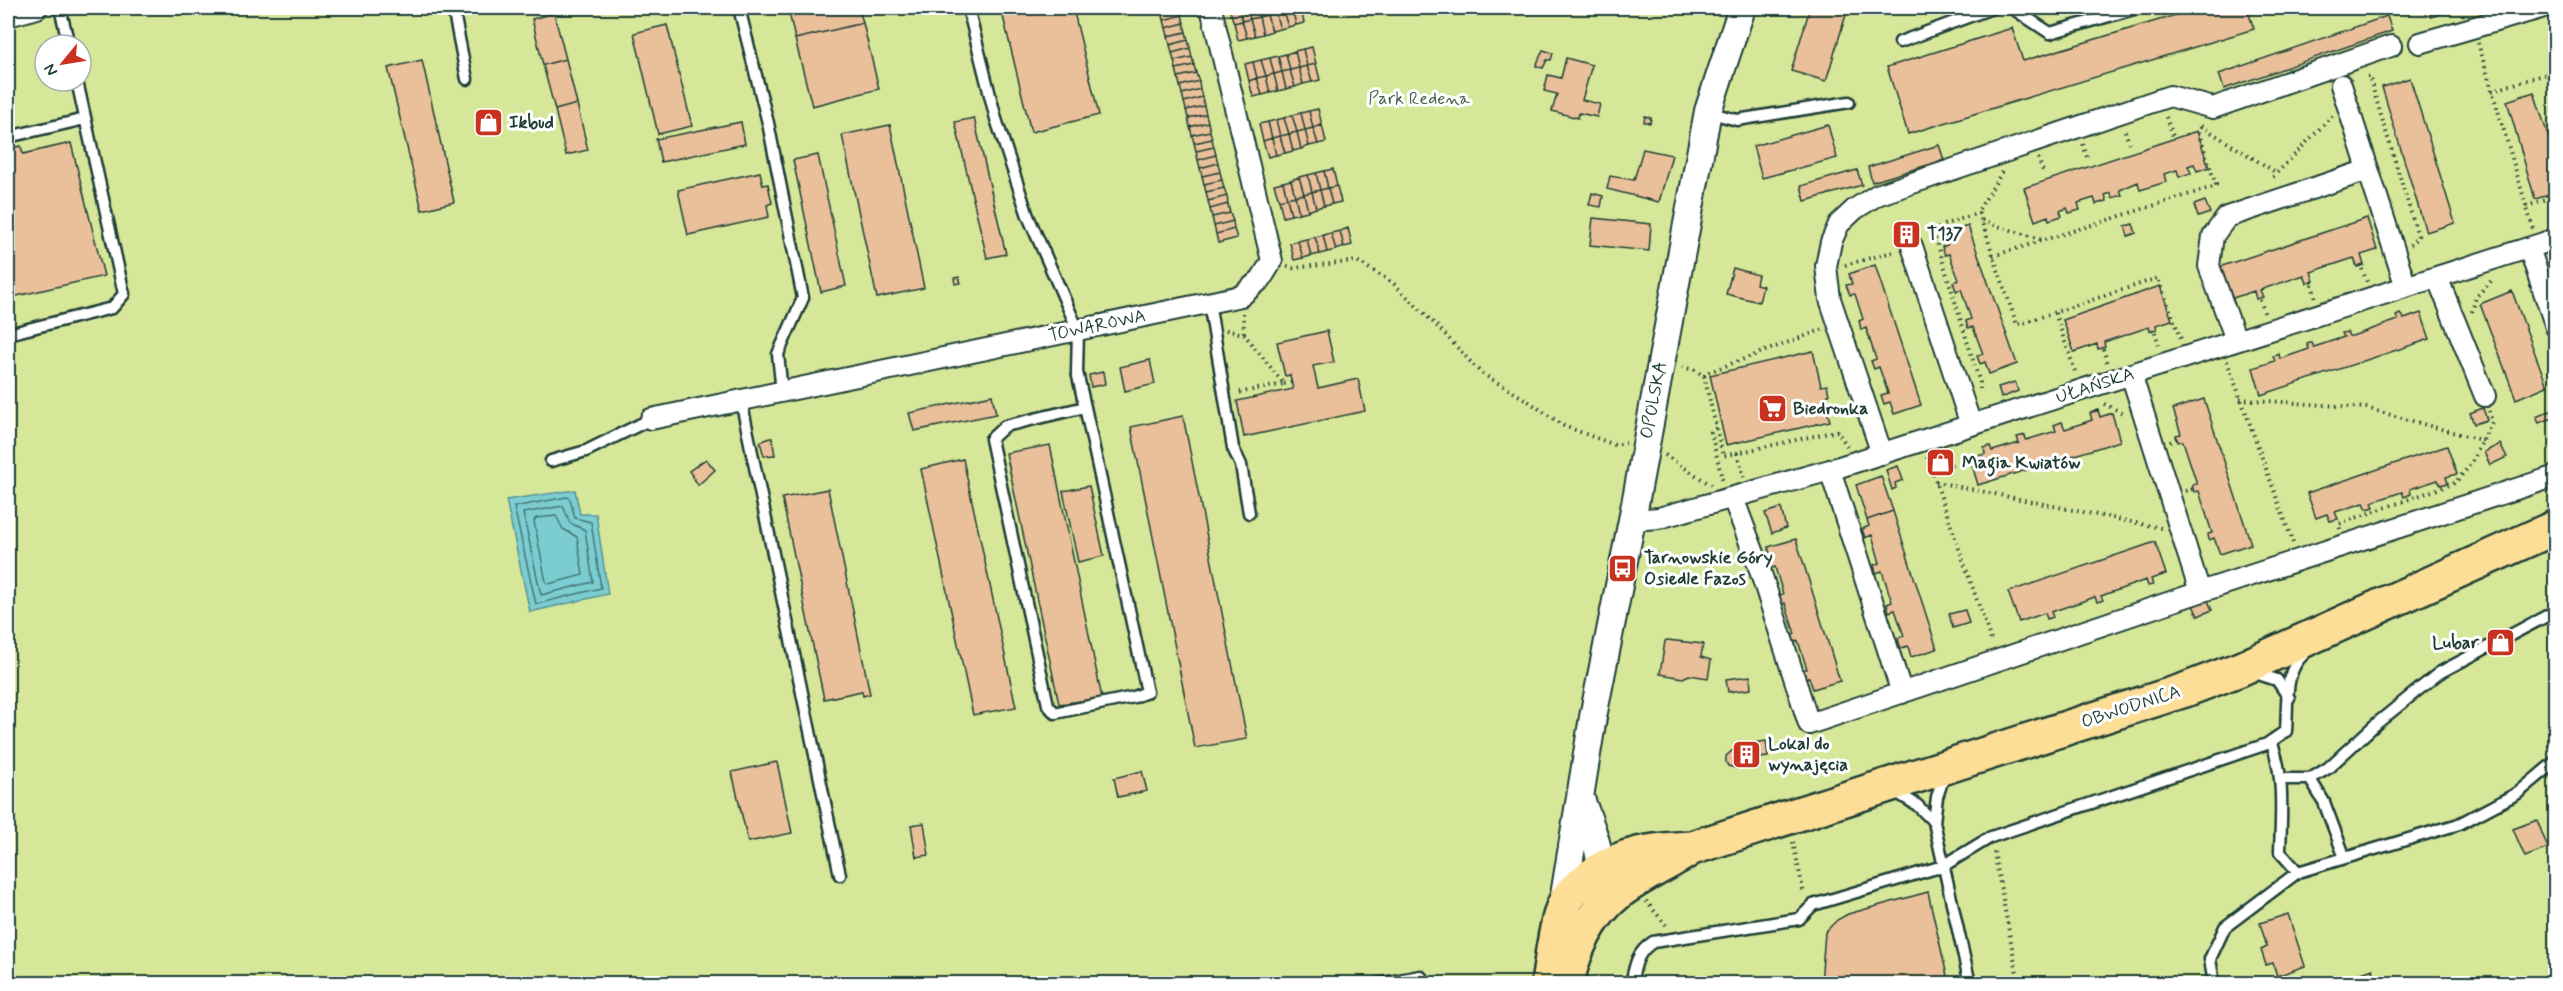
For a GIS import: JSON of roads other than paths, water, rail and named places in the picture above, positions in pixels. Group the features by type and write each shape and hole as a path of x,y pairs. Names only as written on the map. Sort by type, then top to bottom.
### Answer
{"highway":[{"name":"OBWODNICA","path":"1573,921 1569,894 1613,882 1692,848 2185,690 2240,669 2556,527"},
{"name":"OBWODNICA","path":"1613,882 1633,853 1692,848"},
{"path":"1548,984 1573,921"},
{"path":"1567,984 1573,921"}],"street":[{"path":"8,16 37,8"},
{"name":"TOWAROWA","path":"651,419 1241,296 1262,279 1272,261 1211,8"},
{"name":"OPOLSKA","path":"1613,882 1583,835 1580,796 1707,111 1742,8"},
{"path":"2420,43 2541,8"},
{"path":"1882,454 1830,299 1826,266 1831,242 1839,224 1855,209 1877,195 2170,96 2213,108 2391,46"},
{"path":"2344,92 2406,287"},
{"path":"2236,340 2209,266 2213,236 2227,217 2368,170"},
{"name":"UŁAŃSKA","path":"1632,520 1658,518 1725,491 1830,470 2437,277 2531,240 2556,239"},
{"path":"2531,240 2556,327"},
{"path":"1912,246 1971,425"},
{"path":"2437,277 2485,396"},
{"path":"2131,374 2200,592"},
{"path":"1830,470 1902,693"},
{"path":"1725,491 1750,566 1809,724 2200,592 2556,476"},
{"path":"1573,921 1583,835 1633,853"}],"lane":[{"path":"60,8 66,33"},
{"path":"453,8 466,79"},
{"path":"739,8 768,123 803,298 778,354 782,392"},
{"path":"968,8 996,119 1028,216 1078,330 1077,372 1085,407 1147,692 1134,697 1055,713 1048,705 991,439 1005,426 1085,407"},
{"path":"1900,42 1992,8"},
{"path":"2012,8 2050,33 2137,8"},
{"path":"8,334 112,308 124,294 80,93"},
{"path":"1707,111 1737,120 1849,102"},
{"path":"8,137 85,119"},
{"path":"1209,302 1233,448 1241,465 1249,513"},
{"path":"741,400 840,875"},
{"path":"551,461 586,451 651,419"},
{"path":"2280,779 2310,779 2328,768 2376,724 2439,673 2556,611"},
{"path":"1631,984 1636,958 1644,947 1653,942 1799,919 1813,905 1943,867 1991,837 2271,741 2286,731 2289,676 2300,657 2337,626"},
{"path":"2240,669 2277,680 2289,699"},
{"path":"2271,741 2277,756 2282,798 2280,852 2298,872"},
{"path":"2214,984 2210,959 2225,927 2298,872 2459,824 2518,793 2556,761"},
{"path":"1947,768 1939,788 1934,822 1970,984"},
{"path":"2310,779 2324,802 2345,858"},
{"path":"1883,787 1917,806 1934,822"},
{"path":"1377,984 1419,976 1428,984"}],"water":[{"path":"575,490 580,514 596,514 608,594 530,612 506,500"}],"place":[{"name":"Ikbud","path":"488,123"},
{"name":"T137","path":"1906,234"},
{"name":"Biedronka","path":"1772,409"},
{"name":"Magia Kwiatów","path":"1941,463"},
{"name":"Tarnowskie Góry Osiedle Fazos","path":"1623,568"},
{"name":"Lubar","path":"2500,643"},
{"name":"Lokal do wynajęcia","path":"1747,754"}],"park label":[{"name":"Park Redena","path":"1419,99"}]}
